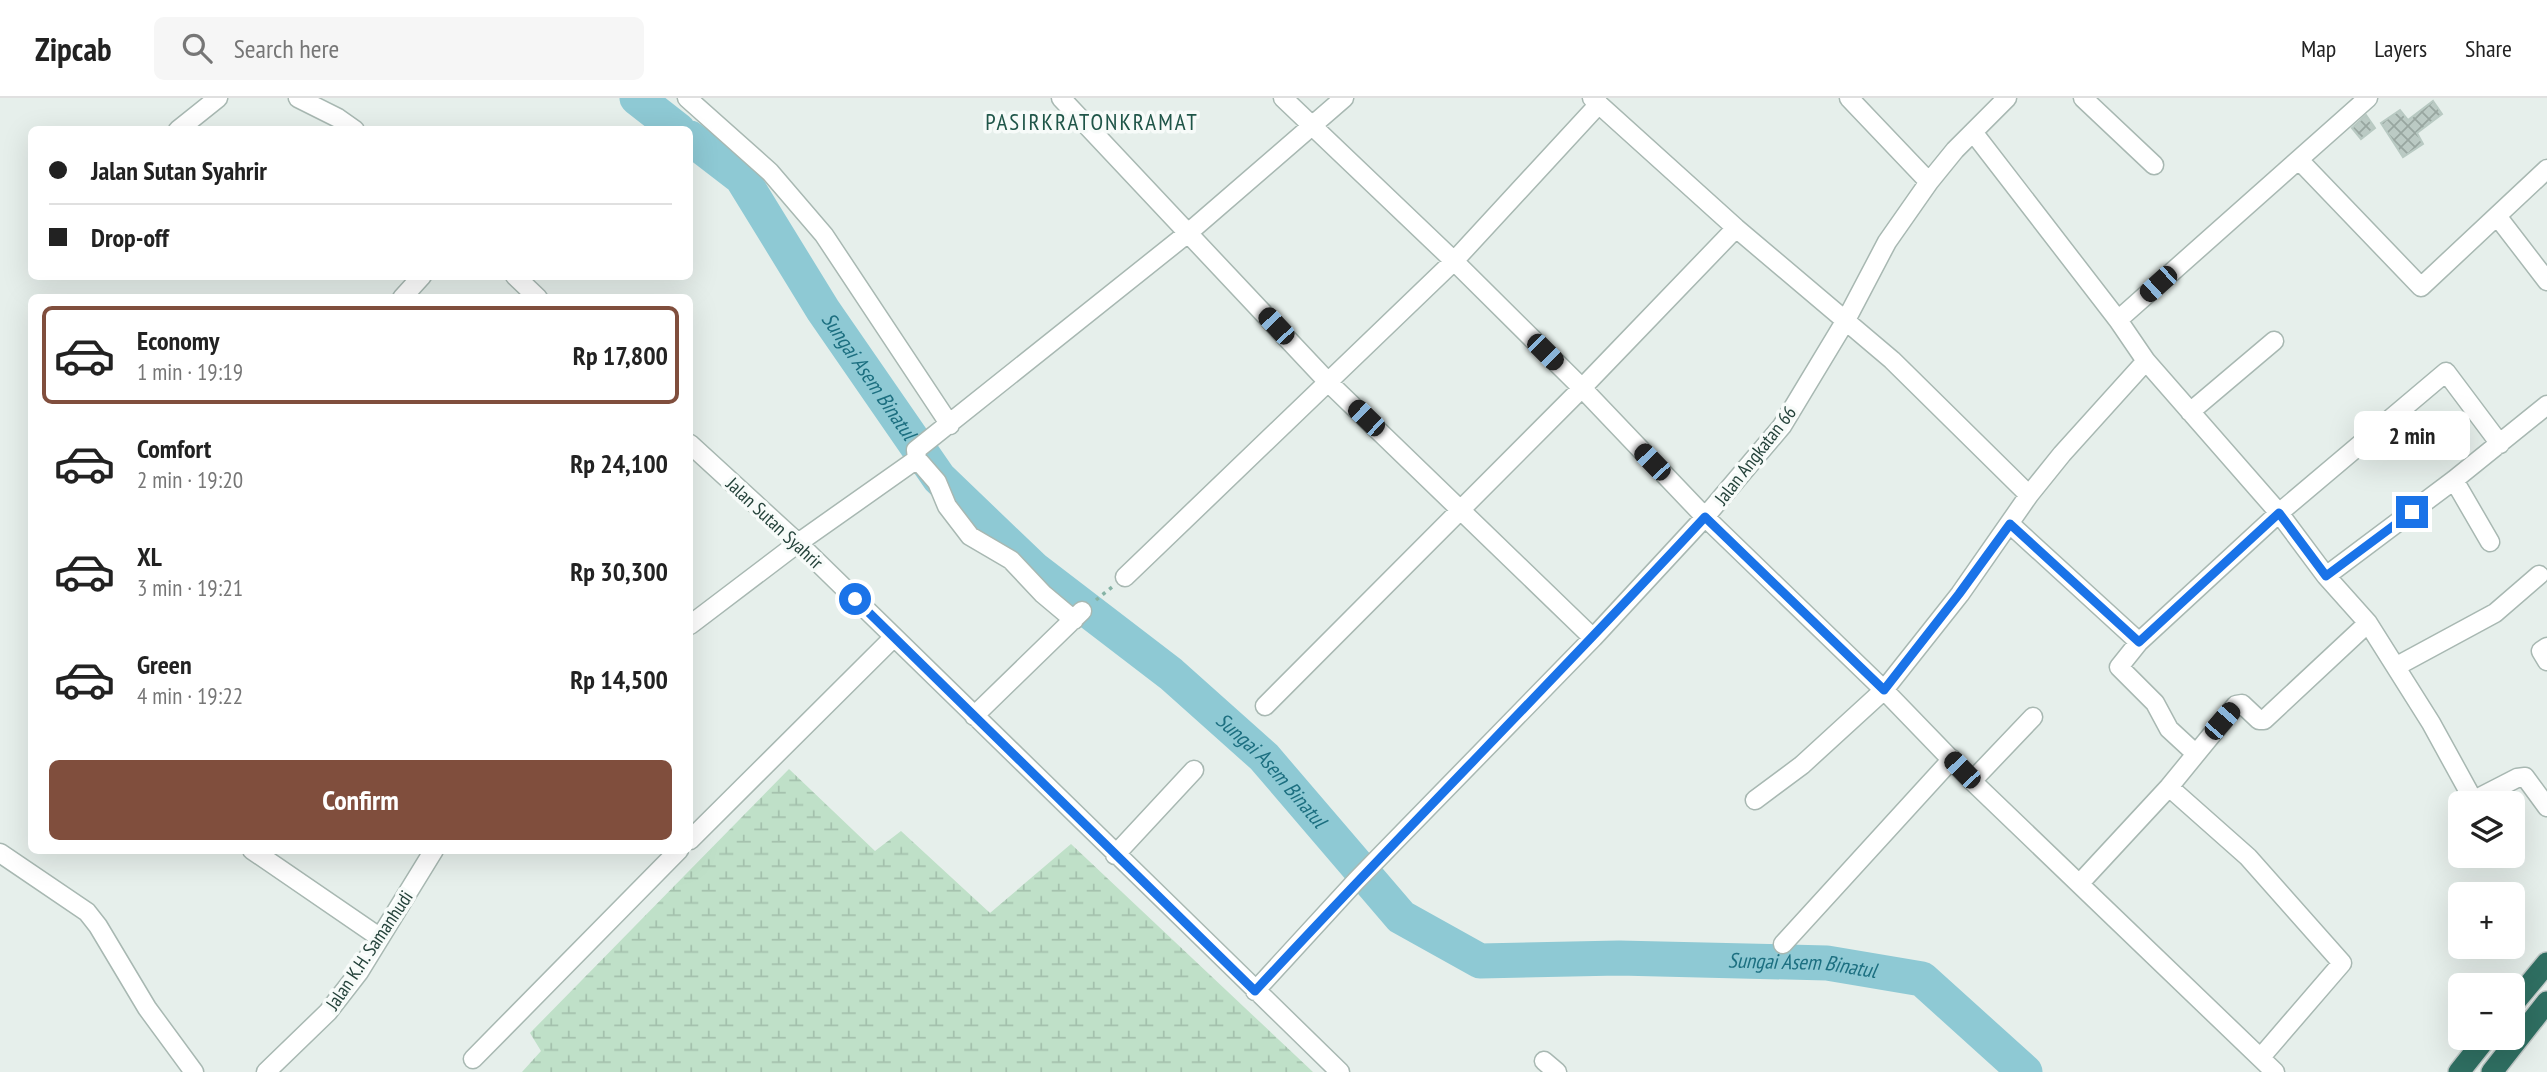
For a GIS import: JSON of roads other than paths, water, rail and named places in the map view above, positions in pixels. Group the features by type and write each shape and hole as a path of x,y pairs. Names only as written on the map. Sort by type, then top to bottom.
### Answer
{"highway":[{"path":"2525,989 2547,962"},
{"path":"2492,1072 2546,1004"},
{"path":"2459,1072 2476,1050"}],"street":[{"path":"183,126 218,98"},
{"path":"298,98 349,126"},
{"path":"687,98 770,172 824,235 948,426"},
{"path":"1060,98 1328,382 1593,638"},
{"path":"1283,98 1454,261 1582,388 1705,517 1884,690 1972,781 2275,1072"},
{"path":"693,623 916,455 948,426 1188,233 1345,98"},
{"path":"1849,98 1929,182"},
{"name":"Jalan Angkatan 66","path":"1255,991 1356,881 1593,638 1705,517 1782,426 1846,320 1887,242 1929,182 2007,98"},
{"path":"2083,98 2154,165"},
{"path":"2118,320 2368,98"},
{"path":"1125,577 1454,261 1595,101 1736,228 1892,360 2028,495"},
{"path":"1973,132 2118,320 2146,362 2279,513 2326,576 2368,623 2397,666 2474,798 2525,776 2547,807"},
{"path":"2299,160 2420,287 2426,285 2547,169"},
{"path":"2497,216 2547,281"},
{"path":"1265,706 1582,388 1736,228"},
{"path":"406,294 418,280"},
{"path":"519,280 534,294"},
{"path":"2190,412 2274,341"},
{"path":"1755,800 1802,765 1884,690 1959,594 2028,495 2146,362"},
{"path":"2195,753 2169,729 2155,703 2119,667 2139,642 2279,513 2446,372 2500,444"},
{"path":"2326,576 2454,480 2547,405"},
{"name":"Jalan Sutan Syahrir","path":"693,447 798,543 1340,1072"},
{"path":"916,455 937,482 947,506 970,536 1011,560 1043,594 1078,615 974,716"},
{"path":"2454,480 2490,542"},
{"path":"2010,524 2139,642"},
{"path":"2397,666 2495,613 2539,575"},
{"path":"2080,883 2169,787 2236,705 2242,704 2259,720 2264,720 2368,623"},
{"path":"693,837 894,636"},
{"path":"2547,647 2541,651 2547,661"},
{"path":"1972,781 2033,717"},
{"path":"1783,944 1952,759"},
{"path":"1115,855 1194,770"},
{"path":"2169,787 2248,857 2342,963 2261,1057"},
{"path":"0,853 87,912 147,1008 194,1072"},
{"path":"258,854 379,936"},
{"name":"Jalan K.H. Samanhudi","path":"266,1072 328,1012 359,972 431,854"},
{"path":"473,1059 675,854"},
{"path":"2525,998 2546,1004"}],"waterway":[{"name":"Sungai Asem Binatul","path":"637,98 673,126"},
{"name":"Sungai Asem Binatul","path":"693,140 742,178 823,310 939,478 1034,569 1171,674 1264,757 1401,917 1480,961 1619,958 1827,963 1922,979 2025,1072"}],"district":[{"name":"PASIRKRATONKRAMAT","path":"1092,122"}]}
